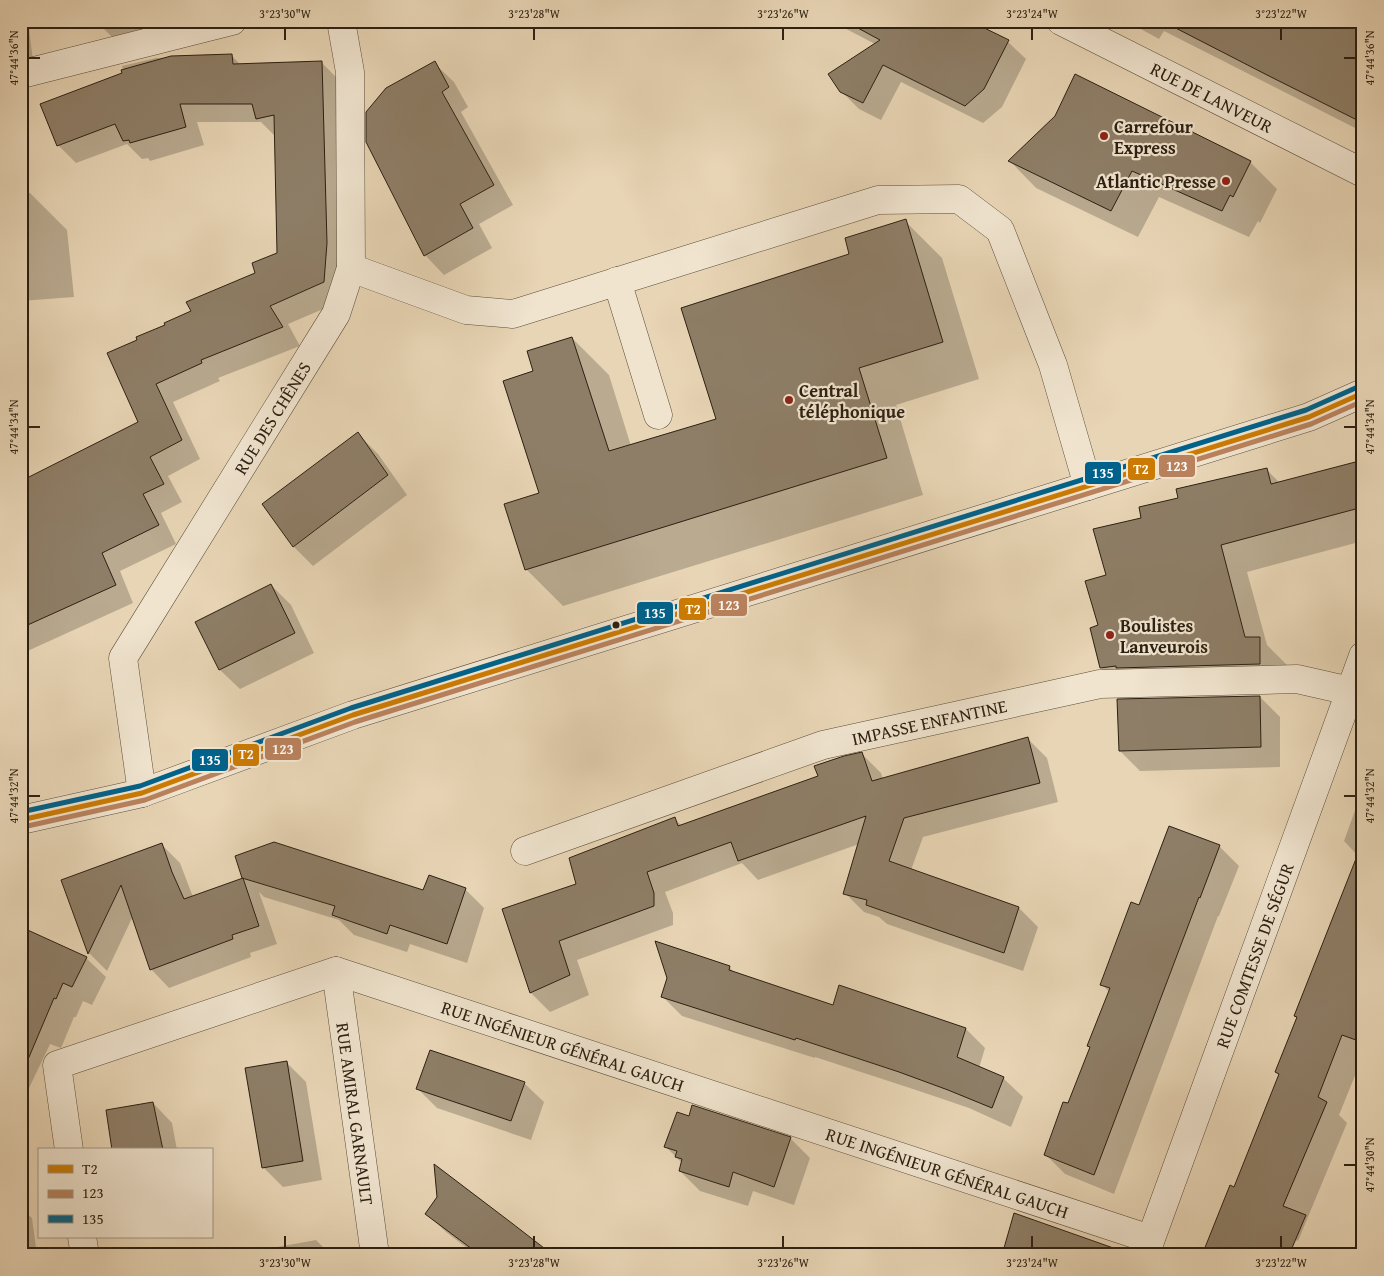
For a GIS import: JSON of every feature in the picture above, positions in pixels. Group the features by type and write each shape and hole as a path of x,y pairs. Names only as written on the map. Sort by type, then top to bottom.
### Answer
{"street":[{"path":"21,73 40,70 232,21"},
{"name":"RUE DES CHÊNES","path":"142,793 123,658 336,314 351,268 350,72 341,21"},
{"name":"RUE DE LANVEUR","path":"1061,21 1363,173"},
{"path":"351,268 466,310 514,314 878,200 959,199 1000,230 1054,365 1088,486"},
{"path":"616,281 658,414"},
{"path":"21,820 142,793 353,715 1309,417 1363,393"},
{"name":"RUE COMTESSE DE SÉGUR","path":"1148,1247 1363,656"},
{"name":"IMPASSE ENFANTINE","path":"525,851 823,745 1100,684 1297,679 1350,691"},
{"path":"69,1148 57,1065 336,971"},
{"name":"RUE INGÉNIEUR GÉNÉRAL GAUCH","path":"336,971 1148,1247"},
{"name":"RUE AMIRAL GARNAULT","path":"336,971 375,1255"},
{"path":"82,1238 85,1255"}],"building":[{"path":"845,21 970,21 1009,40 984,89 965,106 883,65 863,103 840,92 828,74 880,40"},
{"path":"1162,21 1363,21 1363,123 1269,76"},
{"path":"232,54 233,64 322,61 327,243 324,282 270,306 283,327 201,360 202,363 156,384 182,440 150,457 164,484 143,494 159,525 102,553 116,585 21,628 21,481 138,422 107,353 137,340 136,337 165,325 164,323 191,311 186,302 255,273 252,263 277,253 274,115 256,119 252,104 180,104 186,127 130,143 129,140 123,141 115,124 57,146 40,104 122,73 121,70 171,56"},
{"path":"435,61 449,87 442,92 494,185 460,204 473,228 424,256 366,142 366,112 386,88"},
{"path":"1075,74 1251,161 1233,197 1230,195 1222,211 1132,171 1111,211 1008,161 1055,116"},
{"name":"Central téléphonique","path":"906,219 943,342 859,368 887,458 525,570 504,504 539,493 503,381 533,371 527,351 572,337 609,451 716,419 681,308 849,254 845,238"},
{"path":"358,432 388,475 293,547 262,504"},
{"path":"1363,460 1363,507 1221,545 1245,637 1260,637 1260,664 1116,668 1116,666 1100,668 1090,628 1098,625 1085,581 1106,575 1093,529 1141,518 1139,507 1178,498 1176,489 1267,468 1271,484"},
{"path":"271,584 295,633 219,670 195,622"},
{"path":"1260,696 1261,747 1119,751 1117,699"},
{"path":"1028,737 1040,783 904,818 889,861 1019,907 1004,953 866,905 867,900 843,894 866,816 738,861 731,842 647,872 654,893 654,906 559,941 570,975 530,993 502,909 576,884 569,858 675,817 678,826 818,776 814,766 844,756 862,752 872,781"},
{"path":"1169,826 1220,845 1094,1175 1044,1155 1063,1102 1068,1103 1090,1047 1087,1046 1110,988 1100,985 1131,902 1139,905"},
{"path":"274,842 423,890 429,875 466,888 447,944 390,925 387,934 332,915 335,906 242,878 235,856"},
{"path":"162,843 184,899 243,878 259,926 232,935 233,939 150,970 121,885 88,954 61,880"},
{"path":"1361,846 1363,846 1363,1024 1356,1040 1342,1035 1318,1097 1327,1102 1283,1206 1306,1215 1289,1255 1202,1255 1230,1185 1234,1187 1279,1074 1275,1072 1297,1017 1294,1016"},
{"path":"21,927 87,957 72,987 63,983 56,999 54,998 21,1076"},
{"path":"655,941 730,966 729,970 833,1005 839,985 966,1028 957,1057 1004,1077 992,1108 899,1072 661,997 667,978"},
{"path":"430,1050 525,1082 511,1121 416,1089"},
{"path":"287,1061 303,1161 262,1168 245,1068"},
{"path":"153,1102 163,1148 112,1148 106,1110"},
{"path":"692,1105 791,1137 774,1187 733,1172 729,1187 679,1171 682,1159 675,1157 677,1151 664,1147 677,1112 689,1116"},
{"path":"434,1164 553,1255 480,1255 425,1214 437,1197"},
{"path":"1014,1213 1119,1250 1119,1255 1002,1255"}],"transit line":[{"name":"135","path":"21,812 140,786 351,708 1306,410 1360,386"},
{"name":"T2","path":"21,820 142,793 353,715 1309,417 1363,393"},
{"name":"123","path":"23,827 145,800 355,722 1311,424 1363,401"}],"place":[{"name":"Carrefour Express","path":"1104,136"},
{"name":"Atlantic Presse","path":"1226,181"},
{"name":"Central téléphonique","path":"789,400"},
{"name":"Boulistes Lanveurois","path":"1110,635"}]}
